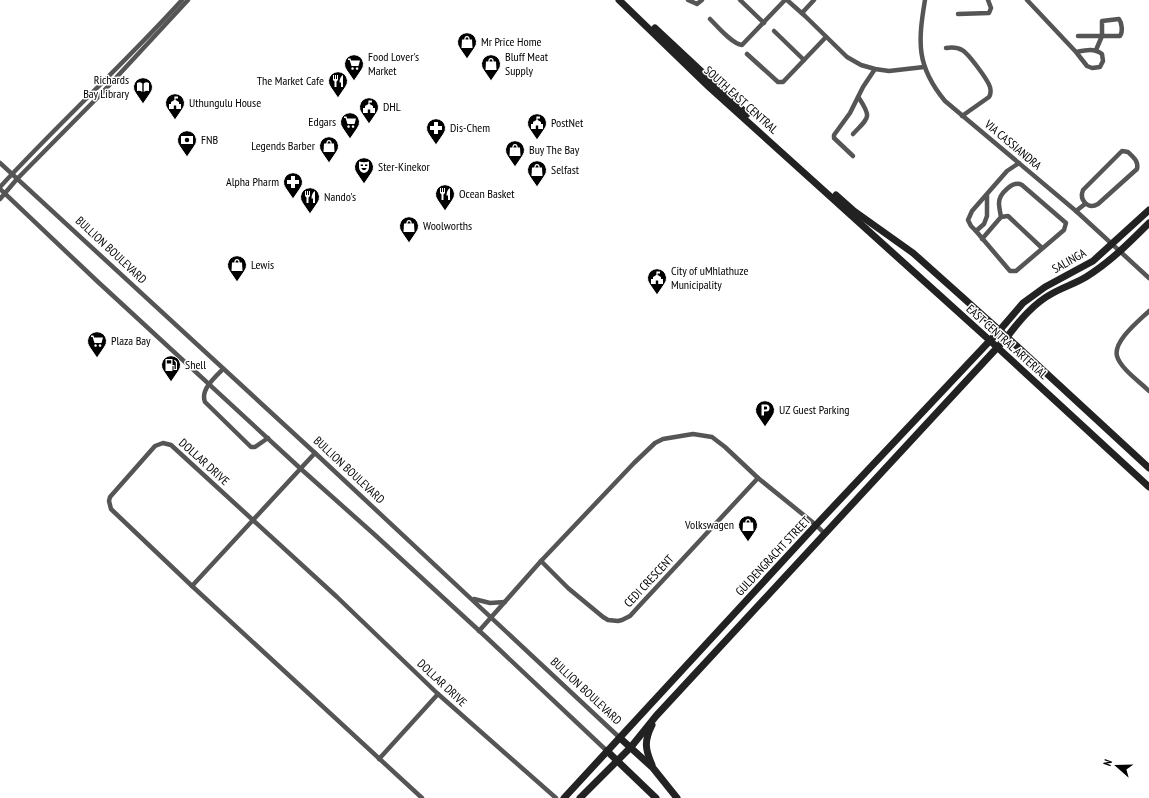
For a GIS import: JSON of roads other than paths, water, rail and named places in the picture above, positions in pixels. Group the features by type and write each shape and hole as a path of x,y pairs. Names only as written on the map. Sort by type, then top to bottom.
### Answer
{"street":[{"path":"182,0 137,49 37,147 0,188 97,281 479,631 656,798"},
{"path":"0,199 101,94 188,0"},
{"name":"SOUTH EAST CENTRAL","path":"619,0 714,91 852,213"},
{"name":"SOUTH EAST CENTRAL","path":"624,0 734,101 852,213"},
{"path":"688,0 697,4 702,0"},
{"path":"740,0 764,23"},
{"path":"710,19 732,40 742,45 786,0 802,13 847,57 861,65 875,69 889,70 924,67"},
{"path":"802,13 814,0"},
{"name":"VIA CASSIANDRA","path":"925,0 920,29 920,39 924,67 936,90 945,101 1076,211 1149,278"},
{"path":"958,14 989,13 991,10 991,5 988,0"},
{"path":"1027,0 1076,52 1087,66 1092,68 1100,67 1103,61 1102,54 1096,50 1076,52"},
{"path":"1078,36 1102,36 1121,36 1120,20 1102,21 1102,36 1096,50"},
{"path":"774,31 804,60"},
{"path":"747,54 780,83 826,37"},
{"path":"946,48 953,47 965,52 983,75 991,90 989,96 962,116"},
{"path":"853,156 834,138 834,136 859,98 863,87 875,69"},
{"path":"853,134 868,116 859,98"},
{"path":"1122,151 1128,152 1137,161 1138,165 1136,169 1098,204 1094,206 1085,204 1082,198 1083,190 1122,151"},
{"name":"BULLION BOULEVARD","path":"0,163 631,747 653,768 677,798"},
{"path":"1001,217 999,203 1001,196 1013,184 1019,183 1066,224 1066,226 1064,230 1013,272 971,226 968,220 972,211 1007,171 1019,163"},
{"path":"976,231 984,224 987,216 987,194"},
{"path":"1076,211 1085,204"},
{"name":"SALINGA","path":"999,331 1014,312 1033,295 1093,261 1149,210"},
{"name":"EAST CENTRAL ARTERIAL","path":"852,213 913,254 1007,337 1149,468"},
{"name":"EAST CENTRAL ARTERIAL","path":"852,213 1149,487"},
{"path":"982,239 1001,217 1008,216 1042,248"},
{"name":"SALINGA","path":"1007,337 1021,319 1040,302 1053,293 1086,277 1120,252 1149,223"},
{"path":"1149,311 1120,342 1117,349 1117,356 1126,369 1149,391"},
{"name":"GULDENGRACHT STREET","path":"564,798 816,525 999,331"},
{"name":"GULDENGRACHT STREET","path":"580,798 631,747 656,716 1007,337"},
{"path":"223,369 209,383 204,395 205,402 253,448 268,438"},
{"path":"479,631 541,561 646,450 663,439 693,434 712,437 825,534"},
{"name":"DOLLAR DRIVE","path":"422,798 114,513 110,505 110,497 149,452 159,443 171,445 337,597 438,694 556,798"},
{"path":"192,586 254,521 315,453"},
{"name":"CEDI CRESCENT","path":"541,561 568,588 603,617 611,621 622,620 630,616 758,478"},
{"path":"470,598 490,604 504,602"},
{"path":"380,759 438,694"},
{"path":"653,768 646,749 646,743 656,716"}],"place":[{"name":"Mr Price Home","path":"467,59"},
{"name":"Food Lover's Market","path":"354,81"},
{"name":"Bluff Meat Supply","path":"491,81"},
{"name":"The Market Cafe","path":"338,98"},
{"name":"Richards Bay Library","path":"143,104"},
{"name":"Uthungulu House","path":"175,120"},
{"name":"DHL","path":"369,124"},
{"name":"Edgars","path":"350,139"},
{"name":"PostNet","path":"537,140"},
{"name":"Dis-Chem","path":"436,145"},
{"name":"FNB","path":"187,157"},
{"name":"Legends Barber","path":"329,163"},
{"name":"Buy The Bay","path":"515,167"},
{"name":"Ster-Kinekor","path":"364,184"},
{"name":"Selfast","path":"537,187"},
{"name":"Alpha Pharm","path":"293,199"},
{"name":"Ocean Basket","path":"445,211"},
{"name":"Nando's","path":"310,214"},
{"name":"Woolworths","path":"409,243"},
{"name":"Lewis","path":"237,282"},
{"name":"City of uMhlathuze Municipality","path":"657,295"},
{"name":"Plaza Bay","path":"97,358"},
{"name":"Shell","path":"171,382"},
{"name":"UZ Guest Parking","path":"765,427"},
{"name":"Volkswagen","path":"748,542"}]}
